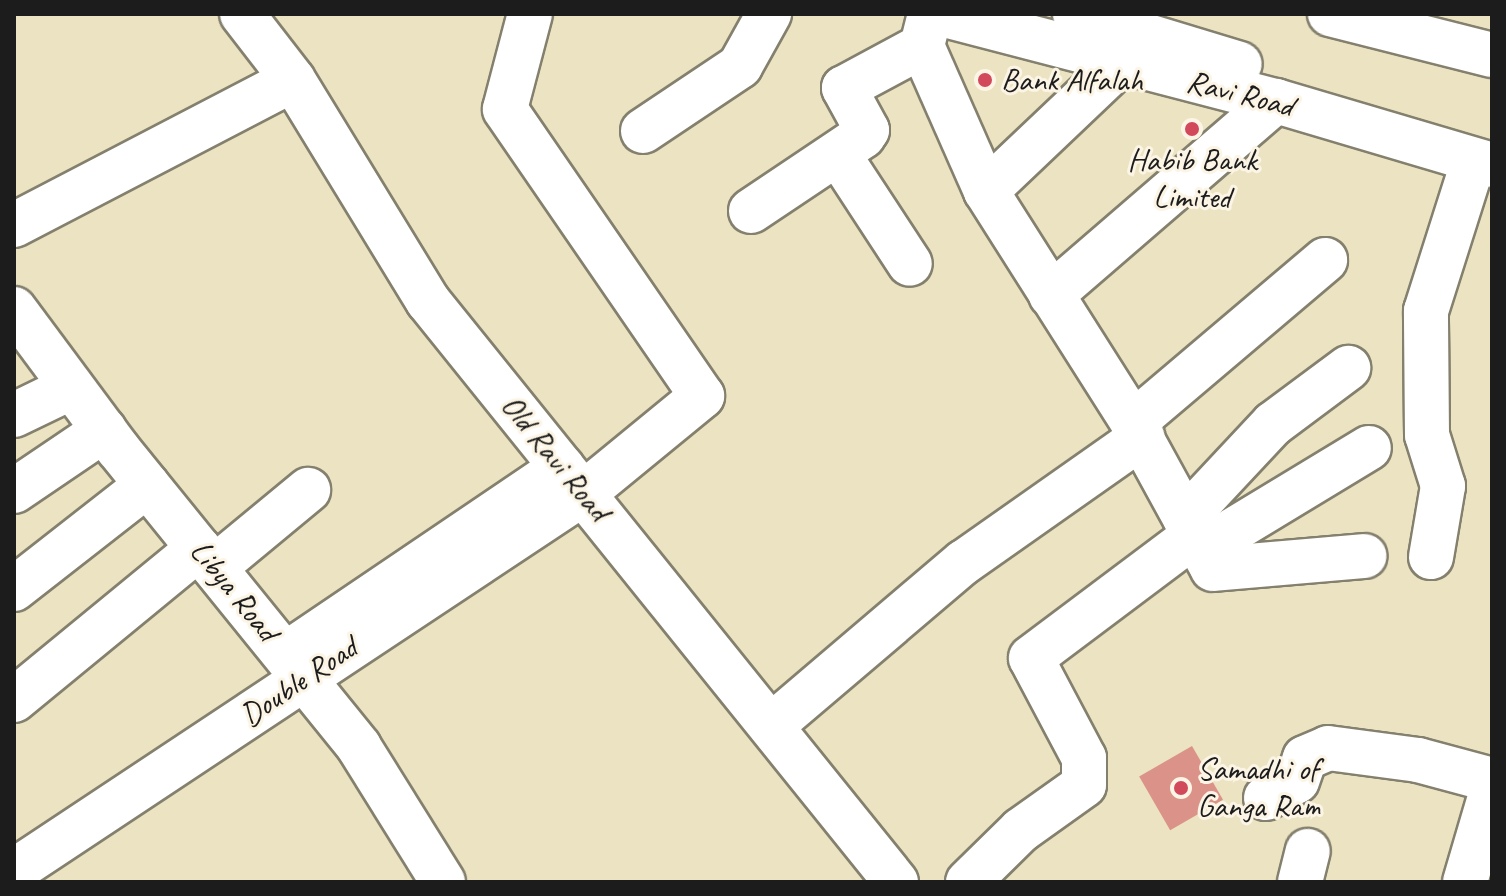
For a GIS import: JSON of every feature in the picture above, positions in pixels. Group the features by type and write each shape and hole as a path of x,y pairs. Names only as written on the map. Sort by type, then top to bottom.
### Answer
{"street":[{"name":"Old Ravi Road","path":"242,14 293,80 428,301 894,882"},
{"name":"Double Road","path":"23,858 295,666 702,396 505,109 530,14"},
{"path":"643,131 740,66 769,14"},
{"path":"1075,14 1486,154 1426,311 1427,435 1443,486 1431,557"},
{"path":"1330,14 1492,55"},
{"path":"751,211 838,154 867,130 844,88 931,25 986,191 1137,430 1213,569 1364,556"},
{"name":"Ravi Road","path":"931,25 1120,64 1486,154"},
{"path":"986,191 1120,64"},
{"path":"14,225 293,80"},
{"path":"1051,295 1276,101"},
{"path":"838,154 910,264"},
{"path":"771,726 964,562 1137,430 1325,260"},
{"name":"Libya Road","path":"14,309 147,485 359,747 443,882"},
{"path":"1194,534 1273,424 1348,368"},
{"path":"14,415 72,387"},
{"path":"14,491 104,430"},
{"path":"968,882 1021,830 1084,785 1084,758 1031,658 1194,534 1369,448"},
{"path":"14,589 147,485"},
{"path":"14,700 207,558 308,490"},
{"path":"1266,798 1297,781 1305,758 1328,748 1418,760 1492,780"},
{"path":"1465,882 1492,790"}],"building":[{"name":"Samadhi of Ganga Ram","path":"1192,746 1223,800 1170,830 1139,777"}],"place":[{"name":"Bank Alfalah","path":"985,80"},
{"name":"Habib Bank Limited","path":"1192,129"},
{"name":"Samadhi of Ganga Ram","path":"1181,788"}]}
